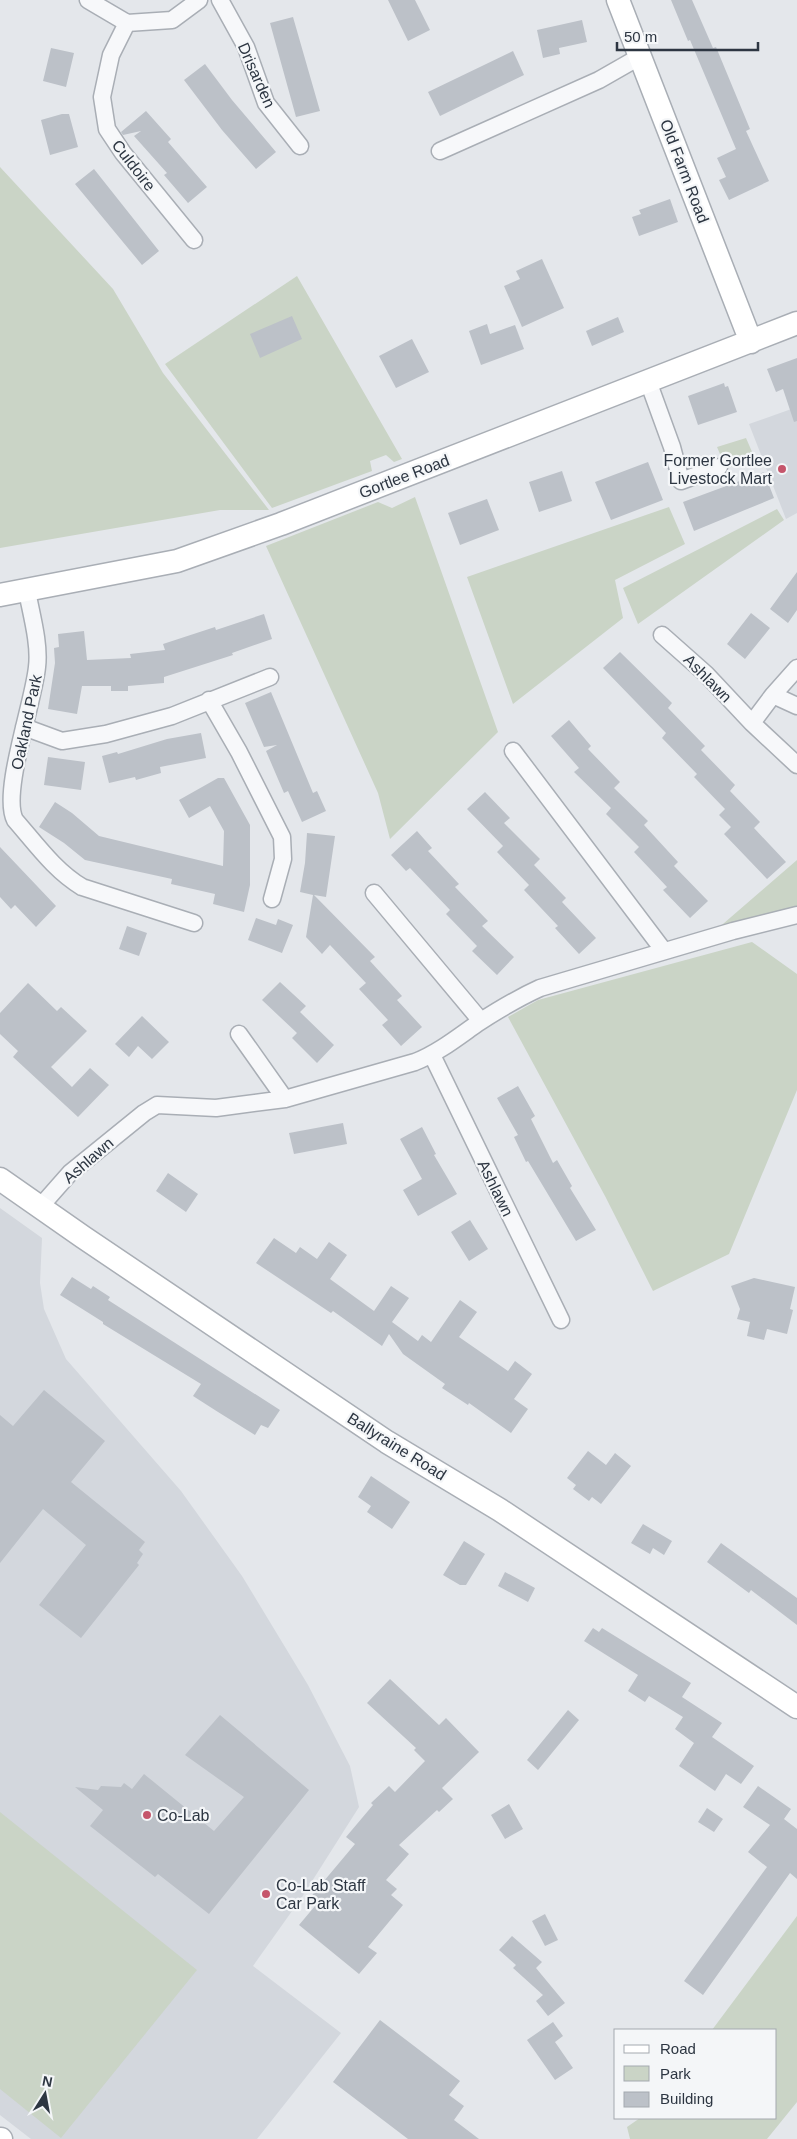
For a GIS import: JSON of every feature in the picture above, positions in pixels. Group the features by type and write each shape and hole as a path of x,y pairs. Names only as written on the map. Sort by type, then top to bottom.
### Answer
{"street":[{"path":"88,0 127,23 172,20 199,0"},
{"name":"Drisarden","path":"220,0 246,47 266,103 300,146"},
{"name":"Old Farm Road","path":"618,0 751,342"},
{"name":"Culdoire","path":"127,23 111,55 102,97 107,129 123,153 194,240"},
{"path":"440,151 599,80 641,56"},
{"name":"Gortlee Road","path":"0,595 177,561 281,524 797,323"},
{"path":"648,382 681,480 719,467"},
{"name":"Oakland Park","path":"27,591 38,657 13,786 11,812 15,820 56,867 70,880 93,892 194,923"},
{"name":"Ashlawn","path":"662,635 706,674 752,723 797,765"},
{"path":"752,723 797,668"},
{"path":"24,728 62,740 106,734 172,716 270,677"},
{"path":"773,695 797,706"},
{"path":"210,700 282,837 283,859 272,899"},
{"path":"513,751 664,951"},
{"path":"374,893 481,1022"},
{"name":"Ashlawn","path":"40,1207 70,1173 144,1113 157,1105 216,1108 285,1099 432,1056 481,1022 540,988 733,931 797,915"},
{"path":"239,1034 285,1099"},
{"name":"Ashlawn","path":"432,1056 561,1320"},
{"name":"Ballyraine Road","path":"0,1179 379,1436 500,1510 797,1707"}],"shaded area":[{"name":"Former Gortlee Livestock Mart","path":"797,407 797,513 786,519 749,424"},
{"path":"0,1208 42,1238 40,1283 44,1309 66,1359 181,1491 242,1576 308,1685 350,1766 359,1807 302,1897 253,1966 341,2033 257,2139 31,2139 0,2115"}],"green space":[{"path":"0,167 113,289 163,373 269,510 220,510 0,548"},
{"path":"297,276 402,459 394,462 386,455 370,461 372,471 272,508 165,364"},
{"path":"746,438 756,461 726,468 717,447"},
{"path":"415,497 498,732 390,839 378,793 266,546 378,502 392,508"},
{"path":"669,507 685,544 615,580 623,618 513,704 467,577"},
{"path":"777,509 784,520 638,624 623,588"},
{"path":"797,860 797,907 716,930"},
{"path":"752,942 797,974 797,1090 729,1254 653,1291 605,1196 508,1017 538,1000"},
{"path":"0,1812 197,1970 61,2138 0,2089"},
{"path":"797,1916 797,2102 767,2139 630,2139 627,2127 639,2119 777,2119 777,2029 713,2029"}],"building":[{"path":"388,0 415,0 430,30 408,41"},
{"path":"671,0 692,0 713,48 716,47 750,129 746,131 769,181 729,200 719,180 726,177 717,158 736,149"},
{"path":"293,17 320,111 296,117 270,23"},
{"path":"582,20 587,42 559,48 560,54 543,58 537,30"},
{"path":"51,48 74,53 66,87 43,81"},
{"path":"513,51 524,75 440,116 428,92"},
{"path":"205,64 232,100 276,152 256,169 222,130 184,80"},
{"path":"146,111 171,139 168,142 207,187 188,203 164,175 167,173 134,136 141,131 123,135 121,132"},
{"path":"69,114 78,147 50,155 41,120"},
{"path":"94,169 159,251 142,265 75,184"},
{"path":"670,199 678,222 639,236 632,217 641,214 639,210"},
{"path":"542,259 564,308 522,327 504,286 520,279 516,271"},
{"path":"292,316 302,339 260,358 250,334"},
{"path":"618,317 624,332 592,346 586,331"},
{"path":"487,324 490,334 515,325 524,349 481,365 469,331"},
{"path":"412,339 429,372 396,388 379,356"},
{"path":"797,358 797,421 794,422 783,389 776,392 767,369"},
{"path":"724,383 725,387 728,386 737,412 698,425 688,396"},
{"path":"648,462 663,500 611,520 595,482"},
{"path":"562,471 572,501 539,512 529,482"},
{"path":"764,472 774,498 694,531 683,502"},
{"path":"487,499 499,530 460,545 448,513"},
{"path":"797,572 797,610 788,623 770,609"},
{"path":"751,613 770,628 745,659 727,644"},
{"path":"264,614 272,639 232,653 233,655 164,677 164,683 128,686 128,691 111,691 111,686 82,686 77,714 48,709 55,663 54,648 59,647 58,634 84,631 87,660 131,658 130,654 165,650 163,644 215,627 216,630"},
{"path":"620,652 672,703 668,708 705,746 701,750 735,785 730,791 760,822 754,828 786,862 767,879 724,834 731,827 719,815 725,809 694,777 697,774 662,738 666,733 603,668"},
{"path":"271,692 313,793 317,791 326,811 302,822 288,791 284,793 266,751 277,745 264,747 245,703"},
{"path":"569,720 591,746 588,749 620,782 614,788 648,821 644,825 678,862 674,866 708,901 690,918 663,890 667,887 634,852 639,847 606,814 611,808 574,772 579,768 551,736"},
{"path":"201,733 206,758 160,767 161,773 136,780 135,777 109,783 102,756 117,752 118,754 167,739"},
{"path":"48,757 85,762 81,790 44,785"},
{"path":"218,778 224,778 250,825 250,885 244,912 213,904 215,894 171,884 172,879 85,860 64,843 39,827 55,802 72,813 99,836 223,866 224,831 210,806 189,818 179,800"},
{"path":"485,792 510,818 504,823 540,859 534,865 566,898 562,902 596,938 579,954 555,928 558,926 524,890 529,885 497,852 503,846 467,809"},
{"path":"417,831 432,848 428,851 459,884 455,887 488,921 482,926 514,957 497,975 472,951 477,946 446,914 450,910 410,868 406,871 391,855"},
{"path":"307,833 335,836 326,897 314,895 375,957 370,961 402,996 397,1000 422,1027 401,1046 382,1025 388,1020 359,989 366,983 330,945 322,954 306,937 313,895 300,892 305,863"},
{"path":"0,847 56,906 36,927 15,905 11,909 0,897"},
{"path":"256,918 276,925 278,919 293,925 282,953 248,940"},
{"path":"127,926 147,933 139,956 119,949"},
{"path":"280,982 306,1006 300,1012 334,1045 317,1063 292,1038 297,1033 262,1000"},
{"path":"28,983 57,1011 61,1007 87,1031 51,1067 72,1087 90,1068 109,1085 78,1117 13,1057 18,1051 0,1034 0,1013"},
{"path":"142,1016 169,1042 152,1059 138,1046 129,1057 115,1044"},
{"path":"518,1086 535,1116 531,1119 553,1163 557,1160 572,1186 570,1188 596,1230 576,1241 528,1161 526,1162 514,1137 518,1135 497,1098"},
{"path":"343,1123 347,1144 294,1154 289,1133"},
{"path":"422,1127 436,1154 434,1155 457,1194 418,1216 403,1190 422,1179 400,1139"},
{"path":"168,1173 198,1194 186,1212 156,1191"},
{"path":"470,1220 488,1249 469,1261 451,1232"},
{"path":"274,1238 296,1253 300,1247 317,1259 329,1242 347,1255 330,1279 374,1311 391,1286 409,1298 392,1322 418,1341 422,1335 431,1342 460,1300 477,1312 459,1337 508,1371 515,1361 532,1374 514,1399 528,1409 511,1433 469,1403 468,1405 442,1388 445,1384 403,1354 389,1334 382,1346 333,1311 331,1313 256,1263"},
{"path":"72,1277 91,1289 93,1286 110,1297 108,1300 280,1410 268,1428 261,1425 255,1435 218,1412 193,1396 201,1384 103,1324 103,1322 60,1295"},
{"path":"754,1278 795,1287 790,1309 793,1310 787,1334 767,1329 764,1340 747,1336 750,1322 737,1319 740,1309 731,1286"},
{"path":"44,1390 105,1441 71,1482 145,1542 139,1550 143,1554 137,1563 139,1565 81,1638 39,1605 86,1545 43,1509 0,1563 0,1415 13,1426"},
{"path":"588,1451 606,1465 615,1453 631,1466 601,1504 592,1497 589,1501 573,1489 576,1485 567,1478"},
{"path":"371,1476 410,1502 392,1529 367,1512 371,1506 358,1497"},
{"path":"643,1524 672,1541 664,1555 653,1548 650,1554 631,1543"},
{"path":"464,1541 485,1554 466,1585 460,1585 443,1575"},
{"path":"721,1543 797,1598 797,1625 751,1590 749,1593 707,1562"},
{"path":"505,1572 535,1588 528,1602 498,1586"},
{"path":"593,1628 599,1632 602,1628 691,1683 682,1697 722,1723 712,1737 754,1766 741,1784 726,1774 715,1791 679,1766 694,1743 675,1729 683,1717 649,1696 645,1702 628,1691 638,1675 584,1641"},
{"path":"390,1679 439,1725 446,1718 479,1752 442,1788 453,1799 439,1812 437,1810 399,1845 409,1854 386,1880 397,1889 391,1895 403,1905 368,1947 377,1953 359,1974 299,1925 315,1906 308,1900 355,1844 346,1837 373,1805 371,1803 389,1786 395,1792 425,1761 414,1750 416,1748 367,1703"},
{"path":"568,1710 579,1720 538,1770 527,1760"},
{"name":"Co-Lab","path":"220,1715 309,1790 209,1914 158,1874 155,1877 90,1826 103,1810 75,1787 98,1790 101,1786 121,1787 124,1783 132,1789 144,1774 214,1831 244,1797 185,1755"},
{"path":"758,1786 791,1809 784,1819 797,1829 797,1879 790,1873 703,1995 684,1981 767,1867 748,1852 770,1825 743,1807"},
{"path":"509,1804 523,1829 505,1839 491,1815"},
{"path":"707,1808 723,1819 714,1832 698,1822"},
{"path":"545,1914 558,1940 545,1946 532,1921"},
{"path":"512,1936 542,1962 536,1968 565,2003 548,2016 536,2001 543,1995 513,1968 516,1965 499,1950"},
{"path":"380,2020 460,2081 449,2095 464,2106 454,2120 479,2139 408,2139 333,2082"},
{"path":"553,2022 563,2036 555,2042 573,2068 555,2080 527,2040"}],"place":[{"name":"Former Gortlee Livestock Mart","path":"782,469"},
{"name":"Co-Lab","path":"147,1815"},
{"name":"Co-Lab Staff Car Park","path":"266,1894"}]}
